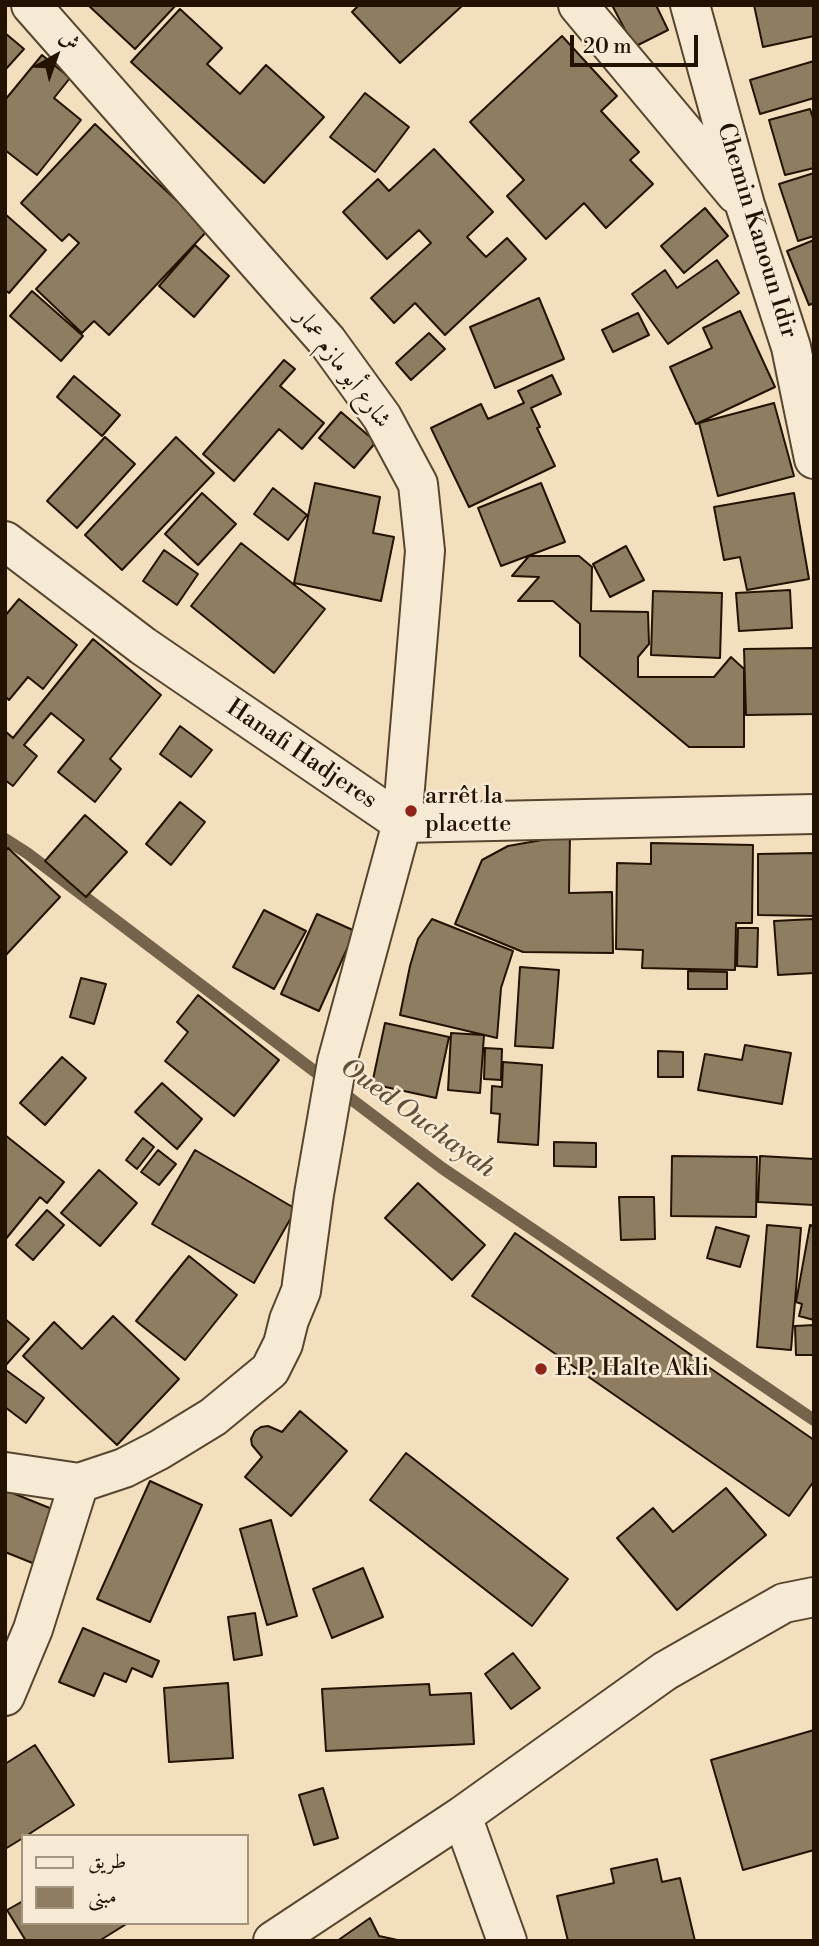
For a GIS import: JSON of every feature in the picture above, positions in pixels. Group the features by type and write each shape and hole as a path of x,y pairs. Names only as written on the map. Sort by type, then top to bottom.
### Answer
{"street":[{"name":"شارع أبو مازم عمار","path":"31,5 327,341 382,417 418,484 425,551 402,823 337,1062 314,1194 301,1291 283,1344 270,1370 213,1418 124,1468 79,1483"},
{"path":"578,5 745,205"},
{"name":"Chemin Kanoun Idir","path":"690,5 745,205 803,344 814,459"},
{"name":"Hanafi Hadjeres","path":"5,541 142,646 402,823 814,814"},
{"path":"5,1472 79,1483 33,1629 5,1696"},
{"path":"273,1941 462,1816 665,1671 784,1603 814,1597"},
{"path":"462,1816 507,1941"}],"building":[{"path":"88,5 176,5 135,49"},
{"path":"359,5 463,5 400,63 352,12"},
{"path":"656,5 668,30 634,47 613,7"},
{"path":"754,5 814,5 814,36 763,47"},
{"path":"180,9 222,48 207,64 240,94 266,65 324,117 264,183 131,62"},
{"path":"5,33 24,49 5,70"},
{"path":"562,36 617,96 601,111 639,152 630,160 653,184 606,228 584,203 546,239 507,196 524,180 470,122"},
{"path":"42,55 70,78 54,98 81,120 37,175 5,150 5,100"},
{"path":"814,61 814,98 760,114 750,80"},
{"path":"365,93 409,127 375,172 330,137"},
{"path":"810,109 814,121 814,168 785,175 769,120"},
{"path":"95,124 208,230 109,335 94,321 82,333 36,289 79,243 69,234 62,241 21,203"},
{"path":"434,149 493,212 467,237 486,257 507,238 526,259 445,335 415,303 394,323 371,298 431,243 419,230 387,259 343,212 378,179 389,191"},
{"path":"814,173 814,236 798,241 779,184"},
{"path":"705,208 728,236 684,273 661,246"},
{"path":"5,214 46,250 9,293 5,290"},
{"path":"814,240 814,303 809,305 787,251"},
{"path":"195,245 229,276 194,317 159,286"},
{"path":"717,260 739,293 668,344 632,294 665,270 677,288"},
{"path":"32,291 83,336 61,361 10,316"},
{"path":"539,298 564,359 495,388 470,327"},
{"path":"740,311 775,387 696,424 670,367 712,348 703,328"},
{"path":"638,313 649,335 613,352 602,330"},
{"path":"429,333 445,349 411,380 396,363"},
{"path":"284,360 295,369 280,386 324,423 302,449 279,429 234,481 203,454"},
{"path":"552,375 561,394 531,408 540,427 537,428 555,466 469,507 431,428 481,404 488,419 524,403 518,391"},
{"path":"74,376 120,415 102,436 57,397"},
{"path":"774,403 794,476 718,496 699,423"},
{"path":"341,412 376,442 354,468 319,438"},
{"path":"105,437 135,464 77,528 47,501"},
{"path":"176,437 214,473 122,570 85,535"},
{"path":"315,483 380,497 373,533 394,537 381,601 294,583"},
{"path":"541,483 565,542 501,566 478,508"},
{"path":"273,488 307,515 288,540 254,514"},
{"path":"202,493 236,524 198,565 165,534"},
{"path":"794,493 809,579 747,590 740,557 724,560 714,507"},
{"path":"241,543 325,609 274,673 191,606"},
{"path":"626,546 644,580 610,597 593,564"},
{"path":"164,550 198,574 177,605 143,581"},
{"path":"529,556 579,556 592,567 591,611 648,612 649,644 638,657 638,677 714,677 731,657 744,669 744,747 689,747 580,656 580,624 553,601 518,601 539,577 512,576"},
{"path":"790,590 792,628 739,631 736,593"},
{"path":"653,591 722,593 720,658 651,655"},
{"path":"19,599 77,645 43,689 28,677 9,700 5,696 5,616"},
{"path":"93,639 161,695 110,759 121,769 95,802 58,772 84,740 51,713 24,745 37,756 13,786 5,780 5,731 13,738"},
{"path":"814,648 814,714 746,715 744,649"},
{"path":"180,726 212,750 191,777 160,754"},
{"path":"180,802 205,822 171,865 146,844"},
{"path":"85,815 127,852 86,897 45,861"},
{"path":"570,835 569,893 612,892 613,953 523,952 455,924 482,860 508,846"},
{"path":"651,843 753,845 752,923 736,923 735,970 642,968 643,950 616,949 617,863 651,864"},
{"path":"8,848 60,897 5,956 5,851"},
{"path":"814,853 814,916 758,915 758,854"},
{"path":"264,910 306,931 274,989 233,967"},
{"path":"317,914 355,931 319,1011 281,994"},
{"path":"432,919 513,951 501,988 497,1038 400,1015 418,939"},
{"path":"814,919 814,973 778,975 774,921"},
{"path":"738,928 758,928 757,967 737,966"},
{"path":"520,967 559,970 553,1048 515,1046"},
{"path":"688,971 727,972 727,989 688,989"},
{"path":"81,978 106,984 94,1024 70,1017"},
{"path":"198,995 279,1060 234,1116 165,1061 188,1032 177,1022"},
{"path":"385,1023 449,1037 436,1098 372,1084"},
{"path":"451,1033 484,1035 480,1093 448,1090"},
{"path":"745,1045 791,1053 782,1104 698,1090 705,1054 742,1060"},
{"path":"485,1048 502,1049 501,1080 484,1079"},
{"path":"658,1051 683,1052 683,1077 658,1077"},
{"path":"62,1057 86,1078 45,1125 20,1103"},
{"path":"503,1062 542,1065 538,1145 498,1142 500,1114 491,1113 492,1086 502,1087"},
{"path":"162,1083 202,1119 177,1149 135,1112"},
{"path":"5,1135 64,1182 47,1203 40,1197 5,1240"},
{"path":"143,1138 154,1147 137,1169 126,1160"},
{"path":"554,1142 596,1143 596,1167 554,1166"},
{"path":"158,1150 176,1164 159,1185 141,1172"},
{"path":"195,1150 296,1209 254,1283 152,1224"},
{"path":"672,1156 757,1157 756,1217 671,1216"},
{"path":"760,1156 814,1159 814,1205 758,1202"},
{"path":"99,1170 137,1203 100,1246 61,1213"},
{"path":"418,1183 485,1245 452,1280 385,1218"},
{"path":"619,1197 654,1197 655,1239 621,1240"},
{"path":"47,1210 64,1225 33,1260 16,1245"},
{"path":"767,1225 801,1228 791,1350 757,1347"},
{"path":"810,1225 814,1226 814,1320 799,1316 802,1304 796,1302"},
{"path":"716,1227 749,1236 740,1267 707,1258"},
{"path":"515,1233 814,1440 814,1481 789,1516 472,1296"},
{"path":"189,1256 237,1295 185,1360 136,1321"},
{"path":"113,1316 179,1379 117,1445 23,1356 54,1322 82,1349"},
{"path":"5,1319 29,1339 5,1366"},
{"path":"814,1325 814,1355 796,1355 795,1326"},
{"path":"6,1370 44,1398 26,1423 5,1407"},
{"path":"300,1411 347,1451 291,1516 245,1477 262,1457 252,1445 251,1439 255,1431 268,1426 282,1432"},
{"path":"406,1453 568,1579 532,1626 370,1500"},
{"path":"150,1481 202,1505 150,1622 97,1599"},
{"path":"726,1488 766,1535 677,1610 617,1538 653,1508 673,1532"},
{"path":"5,1490 62,1513 40,1566 5,1552"},
{"path":"271,1520 297,1616 267,1625 240,1529"},
{"path":"363,1568 383,1617 332,1638 313,1589"},
{"path":"255,1613 262,1655 234,1660 228,1617"},
{"path":"83,1628 159,1661 152,1677 132,1668 126,1682 104,1673 94,1696 59,1682"},
{"path":"513,1653 540,1688 511,1709 485,1674"},
{"path":"228,1683 233,1758 169,1762 164,1688"},
{"path":"429,1684 430,1695 471,1693 474,1744 326,1751 322,1689"},
{"path":"814,1730 814,1850 743,1870 711,1760"},
{"path":"35,1745 74,1805 29,1834 21,1834 21,1839 5,1849 5,1764"},
{"path":"323,1788 338,1838 314,1845 299,1795"},
{"path":"657,1859 662,1882 680,1878 695,1941 568,1941 557,1896 614,1883 611,1869"},
{"path":"21,1902 21,1925 125,1925 99,1941 26,1941 7,1910"},
{"path":"370,1918 379,1936 402,1941 337,1941"}],"waterway":[{"name":"Oued Ouchayah","path":"5,839 442,1168 814,1420"}],"place":[{"name":"arrêt la placette","path":"411,811"},
{"name":"E.P. Halte Akli","path":"541,1369"}]}
